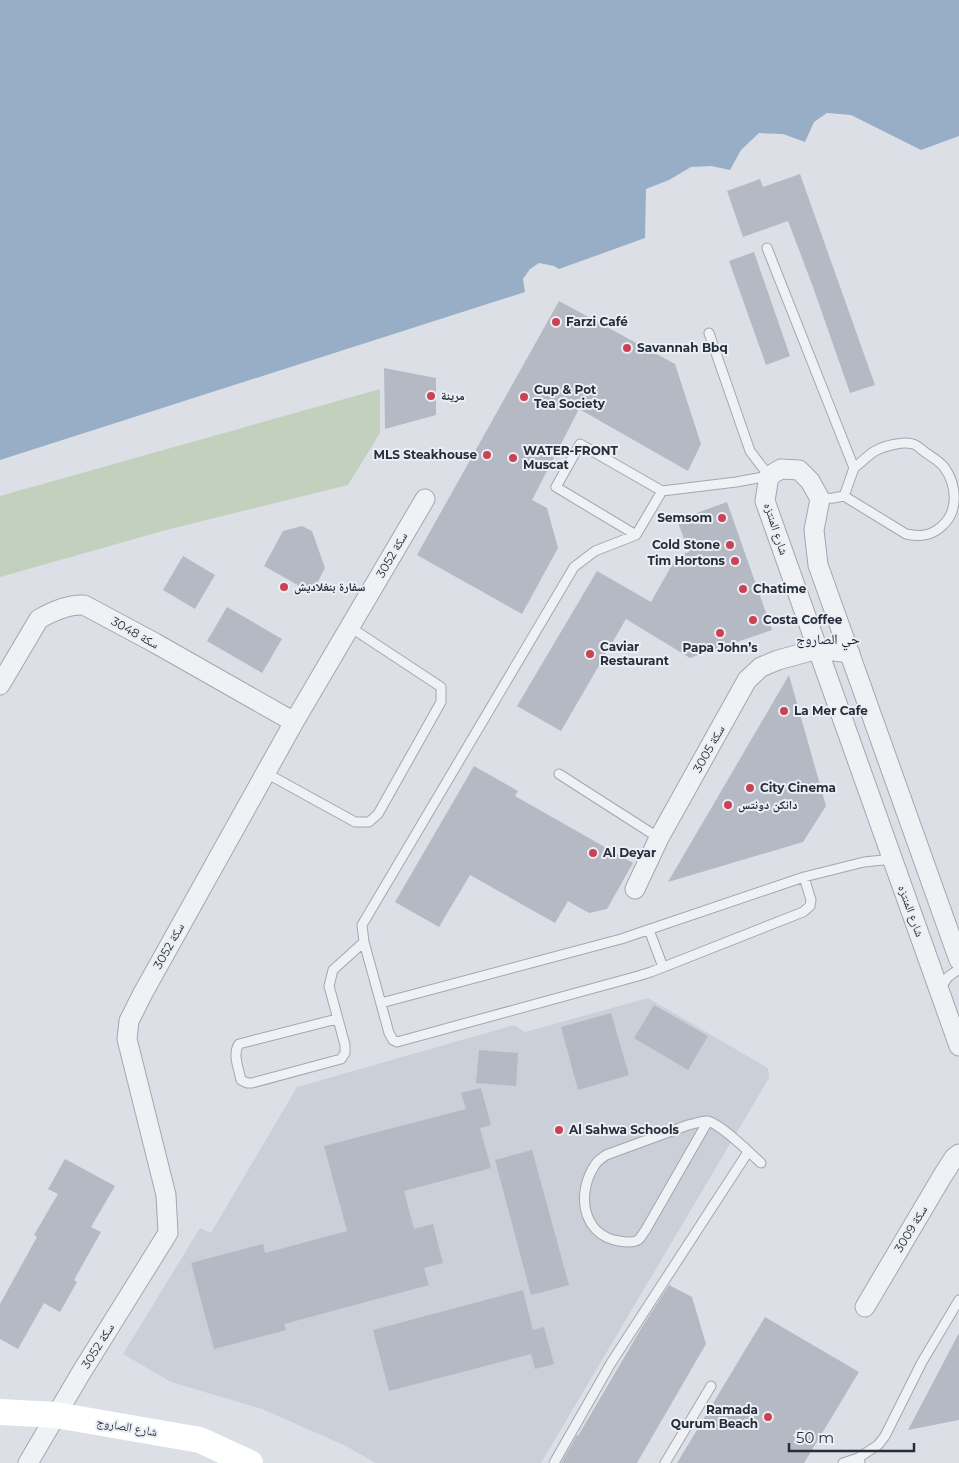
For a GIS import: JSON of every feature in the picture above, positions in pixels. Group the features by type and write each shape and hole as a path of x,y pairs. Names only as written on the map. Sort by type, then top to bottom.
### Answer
{"main road":[{"name":"شارع الصاروج","path":"0,1412 56,1414 200,1440 250,1463"}],"street":[{"path":"769,476 781,469 799,470 810,481 820,499 814,530 818,565 959,960"},
{"name":"شارع المنتزه","path":"769,476 765,501 959,1046"},
{"name":"سكة 3052","path":"28,1463 56,1414 168,1233 166,1195 127,1039 129,1021 142,993 294,722 425,498"},
{"name":"سكة 3048","path":"0,685 39,620 50,612 74,605 84,605 294,722"},
{"path":"818,649 850,653"},
{"name":"سكة 3005","path":"635,889 659,838 747,680 761,668 778,660 818,649"},
{"path":"847,730 874,721"},
{"name":"سكة 3009","path":"865,1306 943,1175 954,1158 959,1154"}],"lane":[{"path":"767,248 854,468"},
{"path":"636,535 556,487 580,444 662,491 769,476 750,451 709,334"},
{"path":"820,499 844,496 906,534 917,536 927,536 938,530 949,520 954,507 954,490 943,466 912,444 894,444 874,451 854,468 844,496"},
{"path":"662,491 636,535 595,550 574,567 362,925 364,942 389,1033 393,1040 398,1042 638,976 663,967 803,912 810,906 812,900 804,877"},
{"path":"266,773 355,822 368,822 378,814 441,702 441,687 350,627"},
{"path":"559,774 659,838"},
{"path":"381,1003 621,940 804,877 864,862 893,860"},
{"path":"649,930 663,967"},
{"path":"337,1019 239,1044 236,1048 236,1055 241,1080 246,1083 252,1083 341,1059 345,1053 345,1045 329,986 333,970 364,942"},
{"path":"939,990 948,977 959,969"},
{"path":"708,1121 638,1240 626,1242 613,1240 601,1234 590,1224 585,1210 584,1192 587,1179 595,1164 606,1155 693,1124 708,1121 717,1125 761,1163"},
{"path":"554,1463 611,1363 748,1152"},
{"path":"843,1463 859,1460 878,1445 885,1436 922,1362 959,1300"},
{"path":"665,1463 711,1386"}],"shaded area":[{"path":"648,998 768,1068 769,1078 541,1463 376,1463 346,1446 262,1409 171,1382 123,1354 200,1228 211,1233 297,1087 514,1025 525,1032"}],"green space":[{"path":"380,389 380,433 348,485 170,529 0,577 0,496"}],"water":[{"path":"0,0 959,0 959,136 921,150 851,115 827,113 814,122 805,142 783,134 759,133 741,150 730,170 711,166 691,167 669,180 646,189 645,238 559,269 539,263 530,269 523,279 525,292 0,460"}],"building":[{"path":"800,174 875,385 850,393 788,221 743,237 727,191 760,179 763,187"},
{"path":"754,252 790,356 766,365 729,261"},
{"name":"WATER-FRONT Muscat","path":"559,301 675,364 701,444 688,471 579,409 532,500 547,508 558,548 522,614 417,555"},
{"path":"384,368 436,378 436,415 385,429"},
{"path":"727,502 772,630 690,658 626,619 561,731 517,706 597,571 651,602 677,556 689,552 677,520"},
{"path":"302,526 312,531 325,568 312,593 264,566 283,531"},
{"path":"183,556 215,575 195,609 163,590"},
{"path":"227,607 282,639 262,673 207,641"},
{"path":"789,675 826,806 803,842 668,882"},
{"path":"474,766 518,791 515,796 633,863 607,909 589,913 568,901 555,923 470,875 439,927 395,902"},
{"path":"654,1005 708,1036 688,1070 634,1038"},
{"path":"611,1013 629,1075 578,1090 561,1027"},
{"path":"479,1050 518,1053 516,1086 476,1083"},
{"path":"481,1088 491,1125 480,1128 491,1168 404,1191 414,1229 433,1224 443,1263 424,1268 429,1285 284,1324 286,1330 214,1349 191,1263 263,1244 265,1253 347,1231 324,1146 466,1109 461,1093"},
{"path":"532,1150 569,1285 531,1295 495,1160"},
{"path":"65,1159 115,1186 91,1227 101,1232 74,1280 77,1282 60,1312 44,1303 18,1349 0,1339 0,1304 37,1237 34,1235 58,1194 48,1189"},
{"path":"669,1285 692,1297 706,1344 637,1463 561,1463 642,1327"},
{"path":"523,1290 533,1330 544,1327 554,1364 535,1369 531,1354 389,1391 373,1330"},
{"name":"Ramada Qurum Beach","path":"765,1317 859,1372 804,1463 677,1463"},
{"path":"959,1333 959,1420 908,1430"}],"place":[{"name":"Farzi Café","path":"556,322"},
{"name":"Savannah Bbq","path":"627,348"},
{"name":"مرينة","path":"431,396"},
{"name":"Cup & Pot Tea Society","path":"524,397"},
{"name":"MLS Steakhouse","path":"487,455"},
{"name":"WATER-FRONT Muscat","path":"513,458"},
{"name":"Semsom","path":"722,518"},
{"name":"Cold Stone","path":"730,545"},
{"name":"Tim Hortons","path":"735,561"},
{"name":"سفارة بنغلاديش","path":"284,587"},
{"name":"Chatime","path":"743,589"},
{"name":"Costa Coffee","path":"753,620"},
{"name":"Papa John’s","path":"720,633"},
{"name":"Caviar Restaurant","path":"590,654"},
{"name":"La Mer Cafe","path":"784,711"},
{"name":"City Cinema","path":"750,788"},
{"name":"دانكن دونتس","path":"728,805"},
{"name":"Al Deyar","path":"593,853"},
{"name":"Al Sahwa Schools","path":"559,1130"},
{"name":"Ramada Qurum Beach","path":"768,1417"}],"district":[{"name":"حي الصاروج","path":"828,639"}]}
